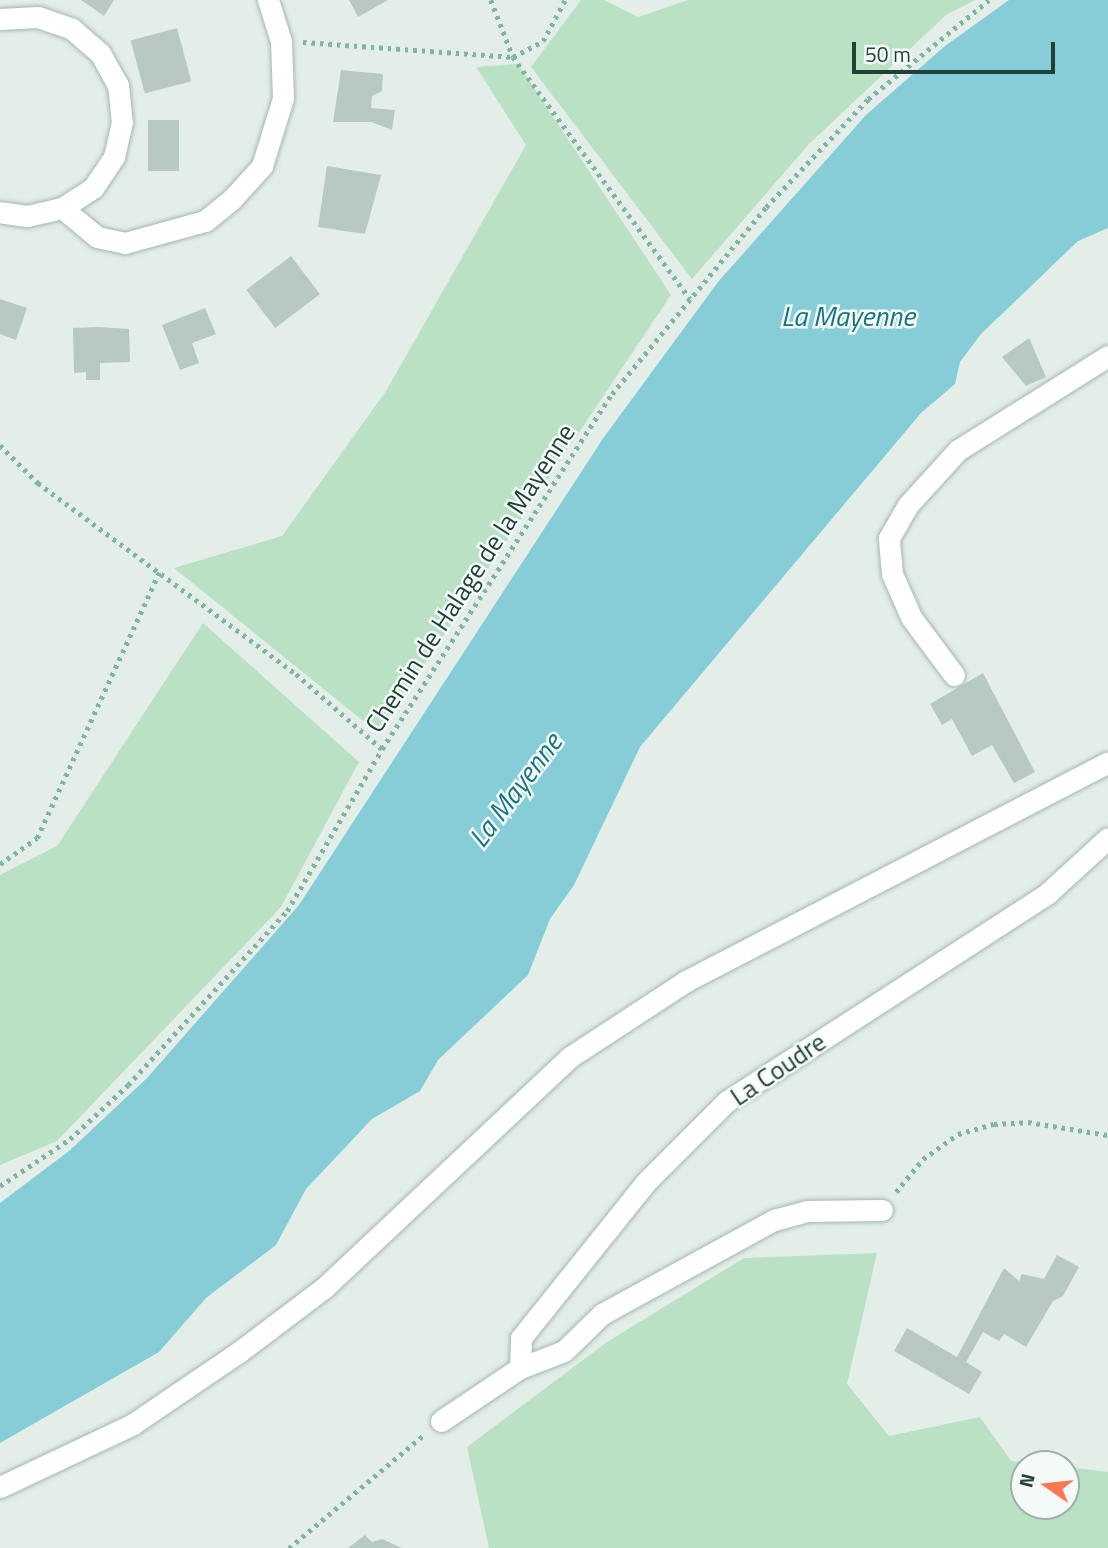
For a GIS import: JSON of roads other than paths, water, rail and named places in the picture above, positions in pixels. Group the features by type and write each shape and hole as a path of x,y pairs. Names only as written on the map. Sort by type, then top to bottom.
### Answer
{"street":[{"path":"62,208 97,237 125,243 205,221 262,166 283,98 281,41 268,0"},
{"path":"0,19 38,17 72,29 100,53 118,85 122,122 114,158 93,188 62,208 27,216 0,212"},
{"path":"954,675 911,617 892,574 889,538 908,505 958,450 1108,356"},
{"path":"0,1487 133,1424 239,1352 325,1287 582,1049 686,981 1108,762"},
{"name":"La Coudre","path":"520,1368 521,1338 645,1183 727,1101 1048,893 1108,838"},
{"path":"441,1420 520,1368 542,1364 602,1314 775,1220 807,1211 882,1210"}],"water":[{"name":"La Mayenne","path":"1009,0 1108,0 1108,228 1078,241 981,334 960,362 955,384 921,413 640,747 574,885 550,919 528,975 438,1060 420,1091 372,1119 306,1189 276,1245 206,1298 159,1352 0,1443 0,1203 69,1151 147,1078 299,905 604,437 718,282 866,115 945,46"}]}
